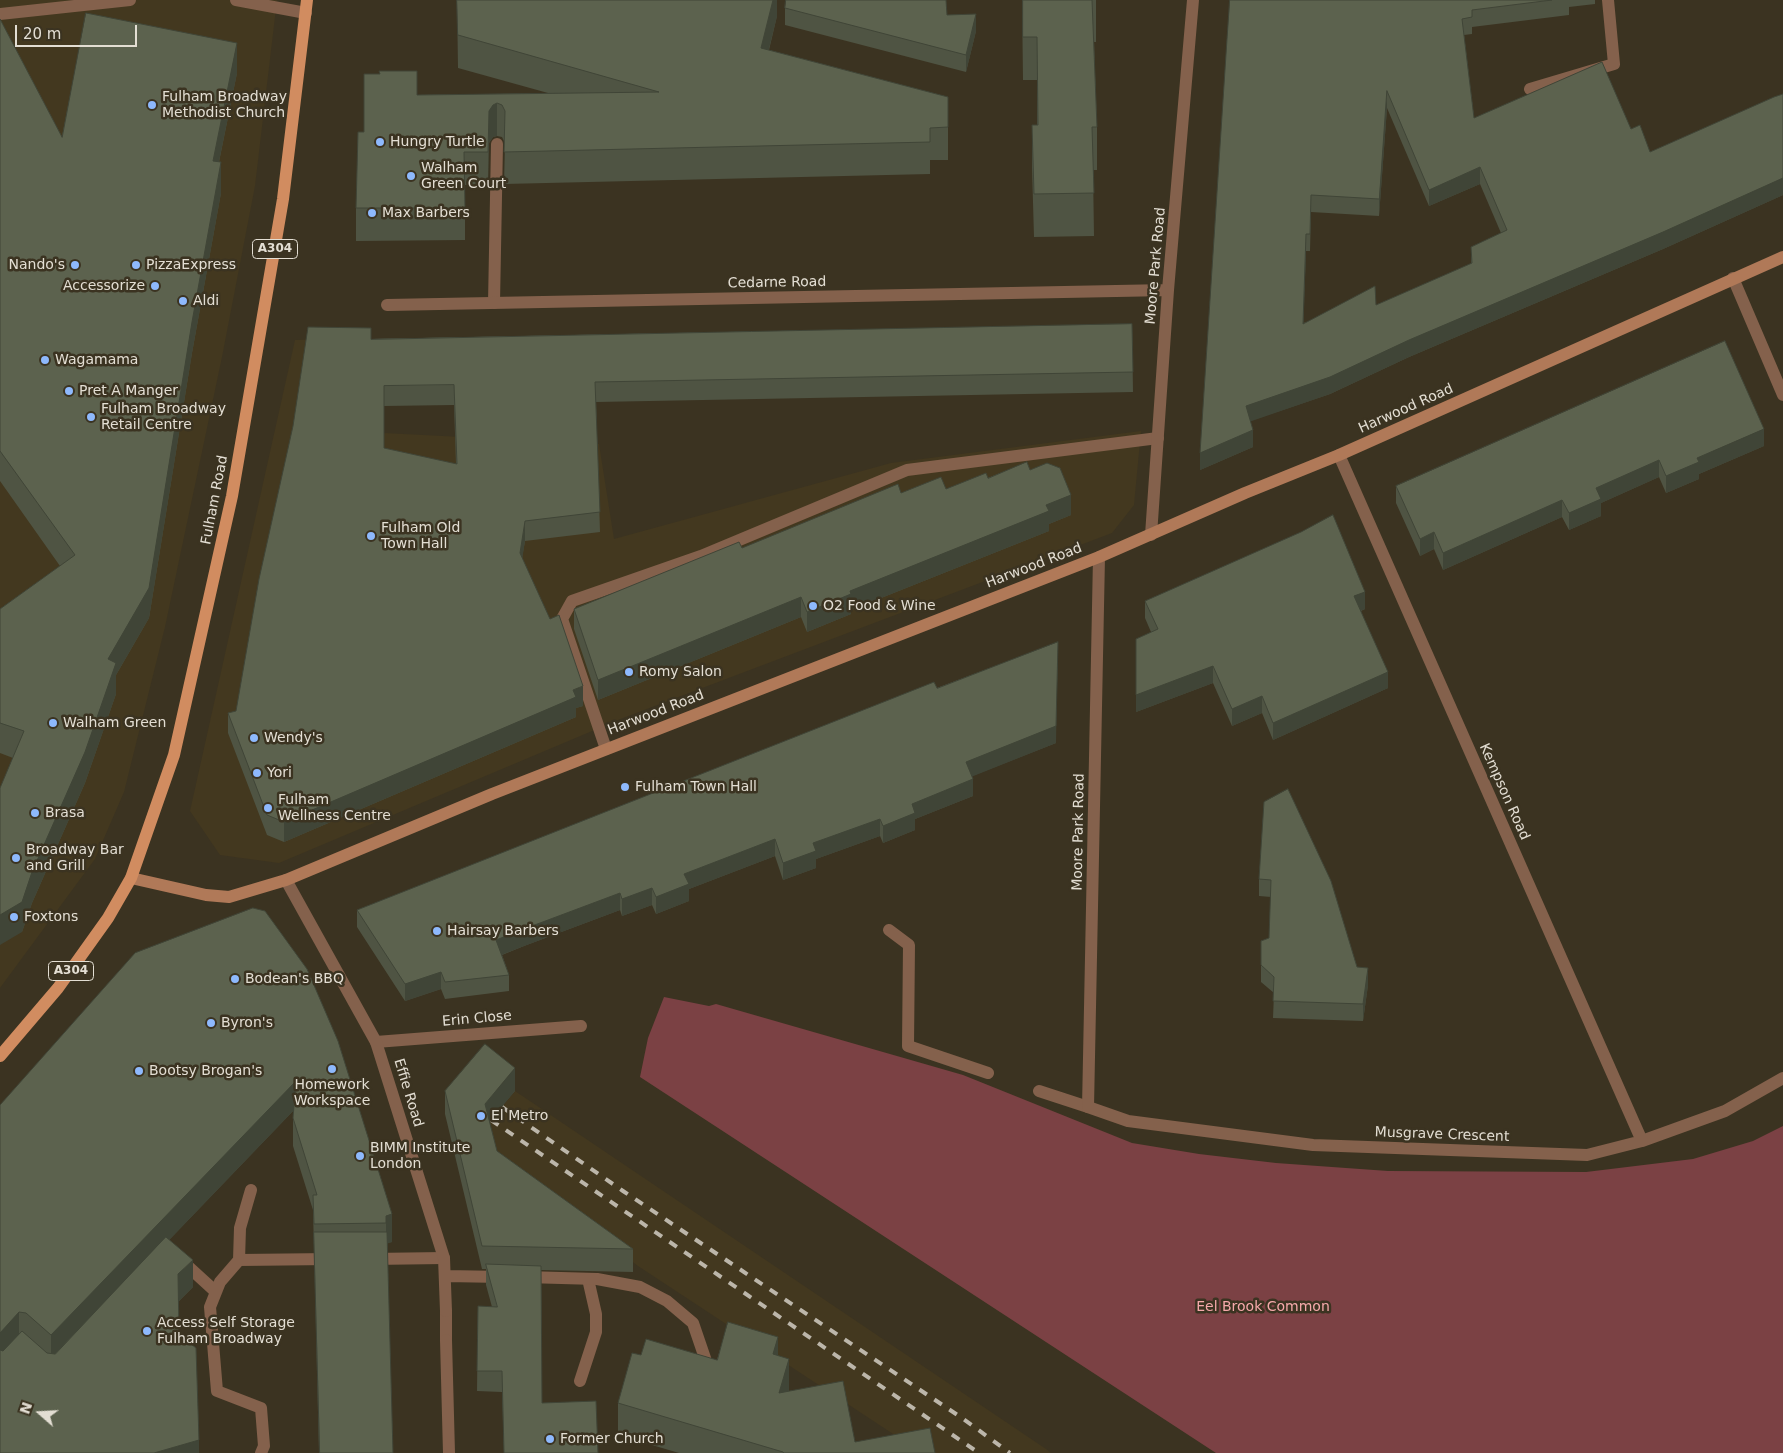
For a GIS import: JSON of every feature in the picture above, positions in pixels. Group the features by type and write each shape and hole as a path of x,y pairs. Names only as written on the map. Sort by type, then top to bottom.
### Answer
{"main road":[{"name":"Fulham Road","path":"131,878 174,755 232,496 283,199 307,6"},
{"name":"Harwood Road","path":"131,878 206,895 229,897 286,880 606,749 1099,558 1245,493 1339,455 1783,257"},
{"name":"A304","path":"0,1056 84,954 131,878"}],"street":[{"path":"0,14 130,0"},
{"path":"236,0 307,6"},
{"name":"Moore Park Road","path":"1151,535 1168,290 1193,0"},
{"path":"1530,89 1614,64 1608,0"},
{"path":"494,303 497,144"},
{"path":"1733,278 1783,395"},
{"name":"Cedarne Road","path":"386,305 1168,290"},
{"path":"606,749 562,619 572,601 701,556 908,470 1158,438"},
{"name":"Kempson Road","path":"1339,455 1642,1141"},
{"name":"Moore Park Road","path":"1088,1107 1099,558"},
{"name":"Effie Road","path":"286,880 376,1042 444,1258 446,1276 449,1453"},
{"path":"889,930 909,945 908,1046 988,1073"},
{"name":"Erin Close","path":"376,1042 581,1026"},
{"name":"Musgrave Crescent","path":"1039,1091 1128,1121 1313,1146 1587,1155 1642,1141 1724,1111 1783,1078"},
{"path":"251,1190 240,1228 239,1260 220,1282 210,1308 217,1391 261,1408 264,1446 261,1453"},
{"path":"170,1250 216,1292"},
{"path":"239,1260 444,1258"},
{"path":"446,1276 588,1279 640,1287 667,1301 693,1323 707,1364"},
{"path":"580,1381 596,1332 596,1314 588,1279"}],"shaded area":[{"path":"0,0 277,0 255,186 222,357 165,627 124,792 95,859 0,988"},
{"path":"367,338 384,433 599,444 614,539 891,463 1141,431 1134,505 1112,533 623,718 279,863 220,855 190,811 295,340"},
{"path":"515,1091 1051,1453 922,1453 638,1266 492,1154 485,1127"}],"green space":[{"name":"Eel Brook Common","path":"664,997 709,1006 716,1004 963,1075 1132,1143 1199,1154 1276,1163 1388,1171 1586,1172 1693,1159 1753,1141 1783,1126 1783,1453 1216,1453 640,1077 648,1038"}],"building":[{"path":"457,0 773,0 761,48 948,97 948,127 930,128 930,142 504,152 505,111 502,105 497,103 489,111 488,152 464,152 465,208 356,208 358,132 364,132 364,74 380,74 379,71 417,71 417,95 659,92 458,35"},
{"path":"786,0 946,0 947,15 976,14 966,55 785,8"},
{"path":"1023,0 1092,0 1097,127 1092,127 1094,193 1034,194 1032,125 1038,125 1037,37 1023,37"},
{"path":"1230,0 1552,0 1472,10 1472,17 1462,19 1474,118 1602,62 1631,129 1640,125 1650,152 1783,94 1783,178 1663,232 1409,340 1330,377 1246,406 1253,430 1200,453","holes":["1387,91 1429,190 1480,167 1507,230 1471,247 1472,263 1376,305 1375,286 1303,324 1306,234 1310,234 1311,195 1379,199"]},
{"name":"Fulham Broadway Retail Centre","path":"86,13 237,43 213,161 221,162 192,322 149,588 108,659 116,663 85,752 32,872 22,902 0,915 0,788 24,731 0,723 0,609 75,555 0,451 0,19 62,137"},
{"path":"1132,324 1133,372 595,382 600,512 525,521 520,553 550,619 559,615 583,686 573,690 576,697 284,822 267,815 228,713 236,711 259,579 293,426 308,327 371,328 371,339","holes":["454,385 457,464 384,448 384,386"]},
{"path":"1725,341 1764,429 1697,458 1699,462 1666,476 1659,460 1596,488 1601,499 1569,513 1562,500 1443,553 1434,532 1420,539 1396,486"},
{"path":"1027,462 1030,470 1047,463 1060,468 1071,495 1046,505 1049,511 850,591 851,594 807,612 801,597 598,680 574,609 739,542 742,548 898,484 901,493 941,477 946,489 986,473 988,478"},
{"path":"1333,515 1365,592 1354,596 1388,672 1273,723 1262,696 1232,709 1213,666 1136,695 1136,639 1158,629 1145,601 1301,532"},
{"path":"1058,642 1056,726 966,762 973,779 912,804 915,813 883,826 880,819 813,843 816,851 783,863 775,839 684,874 689,884 656,897 652,888 622,899 620,893 496,940 509,975 445,982 441,972 405,984 357,910 934,682 937,688"},
{"path":"1288,789 1331,881 1357,967 1368,968 1363,1004 1273,1001 1274,977 1261,965 1261,941 1269,938 1271,880 1259,879 1264,802"},
{"path":"253,908 265,911 307,969 338,1041 392,1214 386,1216 386,1223 314,1224 313,1195 317,1195 293,1118 296,1081 51,1335 26,1313 19,1312 0,1333 0,1105 135,953"},
{"path":"485,1044 515,1068 485,1104 497,1151 633,1249 482,1246 445,1091"},
{"path":"314,1232 387,1232 393,1453 320,1453"},
{"name":"Access Self Storage Fulham Broadway","path":"166,1237 193,1260 178,1274 179,1334 196,1348 199,1440 154,1453 0,1453 0,1350 3,1351 22,1331 47,1353 55,1354"},
{"path":"486,1264 541,1266 542,1403 596,1401 598,1453 504,1453 502,1371 477,1371 478,1306 497,1307"},
{"path":"728,1322 778,1337 773,1354 789,1359 779,1393 843,1381 855,1442 930,1428 935,1453 784,1453 618,1403 632,1353 641,1355 646,1339 717,1360"}],"railway":[{"path":"502,1107 623,1191 962,1418 1010,1453"},
{"path":"491,1120 979,1453"}],"place":[{"name":"Fulham Broadway Methodist Church","path":"152,105"},
{"name":"Hungry Turtle","path":"380,142"},
{"name":"Walham Green Court","path":"411,176"},
{"name":"Max Barbers","path":"372,213"},
{"name":"Nando's","path":"75,265"},
{"name":"PizzaExpress","path":"136,265"},
{"name":"Accessorize","path":"155,286"},
{"name":"Aldi","path":"183,301"},
{"name":"Wagamama","path":"45,360"},
{"name":"Pret A Manger","path":"69,391"},
{"name":"Fulham Broadway Retail Centre","path":"91,417"},
{"name":"Fulham Old Town Hall","path":"371,536"},
{"name":"O2 Food & Wine","path":"813,606"},
{"name":"Romy Salon","path":"629,672"},
{"name":"Walham Green","path":"53,723"},
{"name":"Wendy's","path":"254,738"},
{"name":"Yori","path":"257,773"},
{"name":"Fulham Town Hall","path":"625,787"},
{"name":"Fulham Wellness Centre","path":"268,808"},
{"name":"Brasa","path":"35,813"},
{"name":"Broadway Bar and Grill","path":"16,858"},
{"name":"Foxtons","path":"14,917"},
{"name":"Hairsay Barbers","path":"437,931"},
{"name":"Bodean's BBQ","path":"235,979"},
{"name":"Byron's","path":"211,1023"},
{"name":"Homework Workspace","path":"332,1069"},
{"name":"Bootsy Brogan's","path":"139,1071"},
{"name":"El Metro","path":"481,1116"},
{"name":"BIMM Institute London","path":"360,1156"},
{"name":"Access Self Storage Fulham Broadway","path":"147,1331"},
{"name":"Former Church","path":"550,1439"}]}
